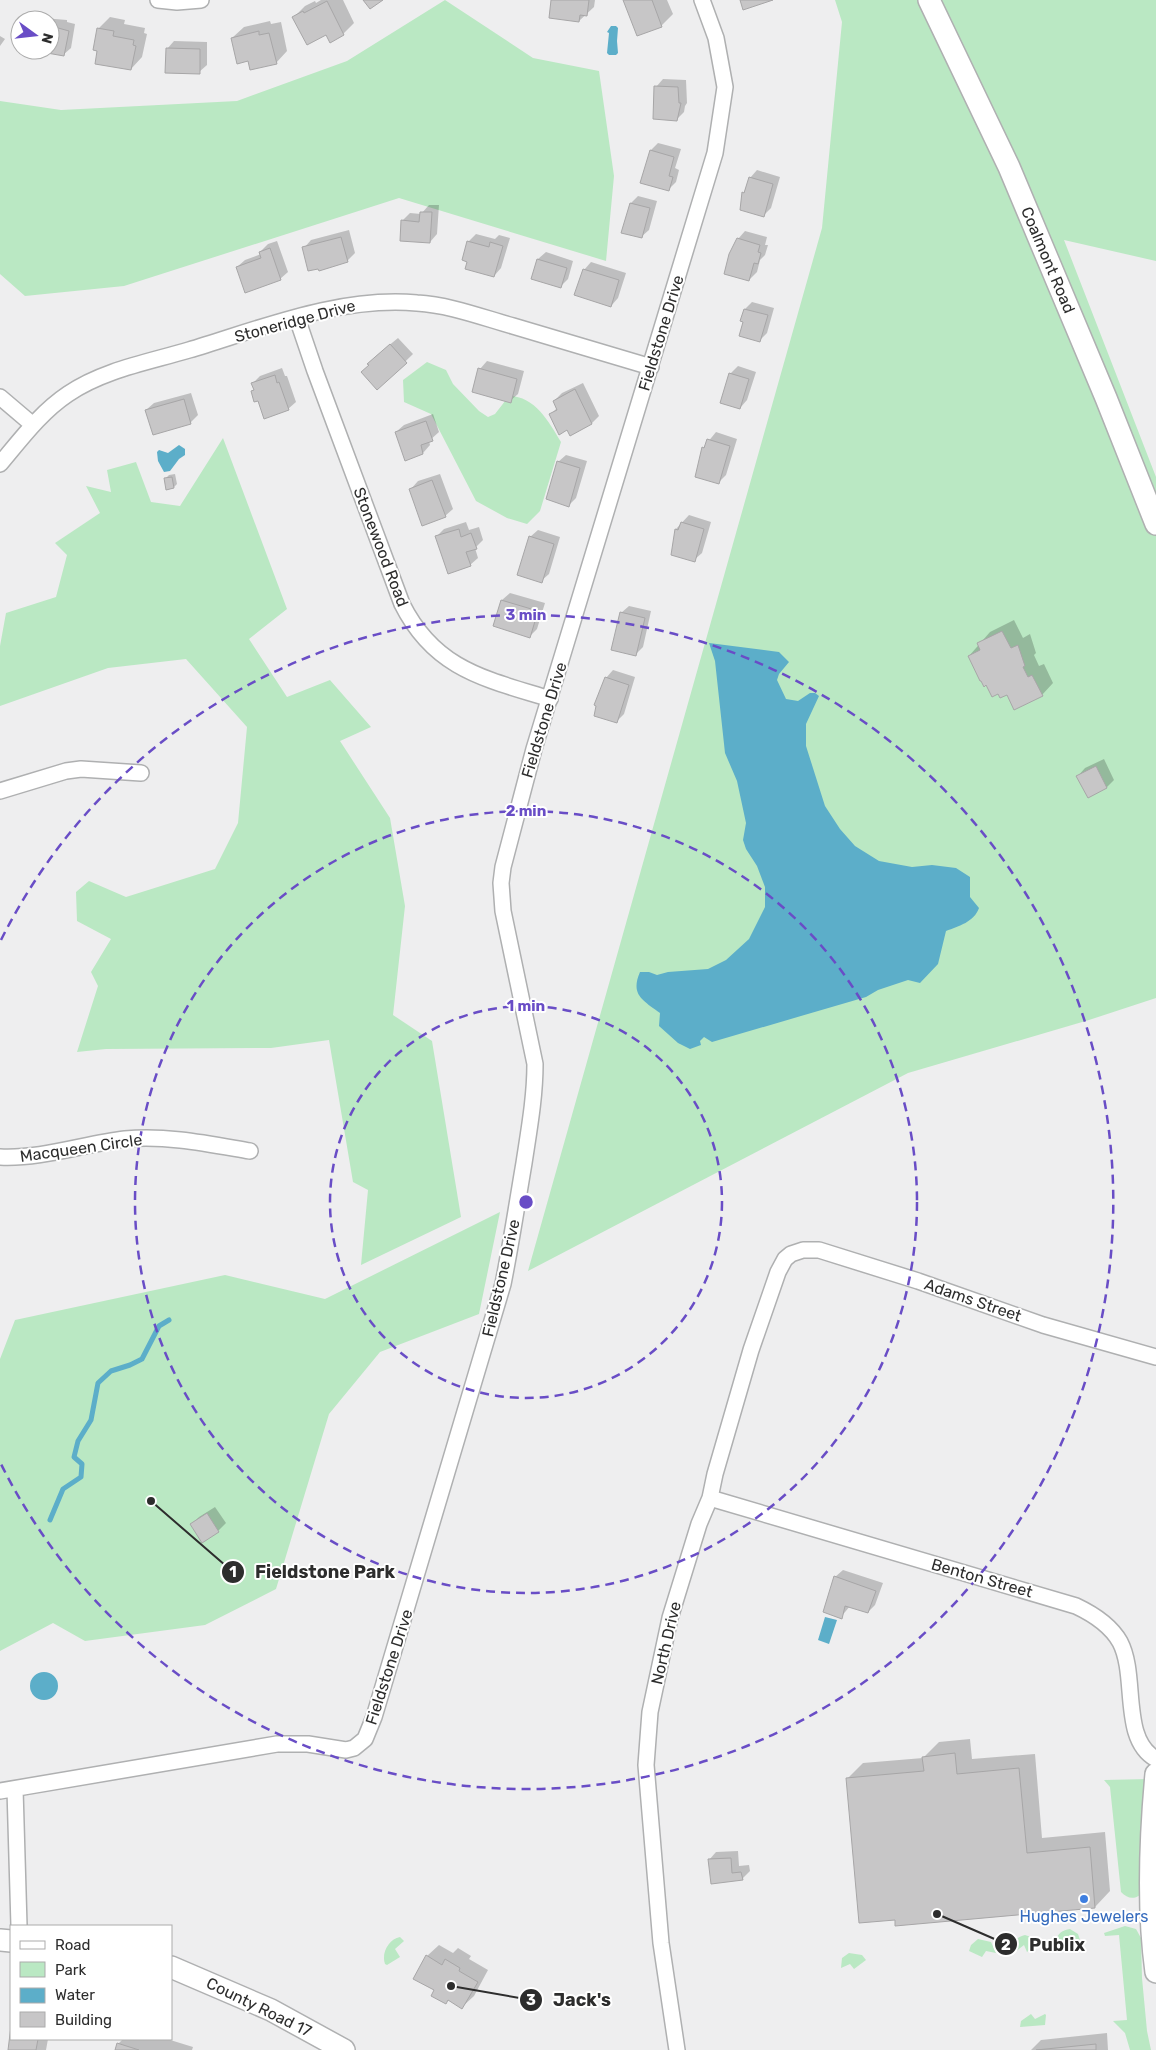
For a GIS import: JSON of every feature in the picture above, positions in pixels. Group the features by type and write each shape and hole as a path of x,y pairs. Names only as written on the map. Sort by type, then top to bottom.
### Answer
{"street":[{"path":"158,0 176,2 201,0"},
{"name":"Fieldstone Drive","path":"19,1925 7,1790 277,1744 308,1744 346,1750 359,1746 365,1739 374,1717 503,1284 514,1236 533,1102 535,1064 503,911 501,882 508,843 534,749 715,153 725,87 716,38 702,0"},
{"name":"Coalmont Road","path":"929,0 1008,167 1106,398 1156,524"},
{"name":"Stoneridge Drive","path":"0,464 33,425 68,393 101,377 339,306 371,302 434,305 464,312 651,367"},
{"name":"Stonewood Road","path":"297,318 395,586 411,623 438,653 465,670 550,699"},
{"path":"0,397 33,425"},
{"path":"0,791 66,771 81,769 141,773"},
{"name":"Macqueen Circle","path":"0,1157 23,1156 93,1144 148,1138 188,1141 250,1151"},
{"name":"Adams Street","path":"791,1254 803,1250 819,1250 918,1281 1043,1325 1156,1357"},
{"name":"North Drive","path":"677,2050 661,1944 646,1765 646,1744 670,1618 699,1524 710,1498 715,1474 757,1332 778,1272 785,1259 791,1254"},
{"name":"Benton Street","path":"710,1498 1076,1606 1092,1614 1119,1641 1129,1666 1133,1718 1138,1738 1142,1749 1156,1759"},
{"path":"1156,1774 1151,1856 1152,1916 1156,1972"},
{"name":"County Road 17","path":"172,1967 271,2010 344,2050"}],"green space":[{"path":"445,0 533,58 599,71 614,176 606,261 399,198 124,286 25,296 0,274 0,101 61,110 237,101 347,61"},
{"path":"835,0 1156,0 1156,261 1064,240 1156,477 1156,998 1089,1020 908,1073 528,1271 822,228 842,22"},
{"path":"427,362 446,370 453,384 479,411 488,417 495,414 509,396 526,400 534,405 546,419 561,442 540,511 527,524 507,518 476,501 431,414 404,402 403,380"},
{"path":"223,438 287,609 249,639 287,697 330,680 371,727 340,741 390,818 405,906 393,1015 432,1041 461,1217 361,1265 368,1190 353,1182 329,1040 271,1048 106,1049 77,1052 98,986 91,972 111,939 77,921 76,892 89,881 126,897 215,869 238,823 247,727 186,659 108,668 0,706 0,646 6,613 56,597 67,555 55,543 100,513 86,486 111,492 107,470 136,462 151,502 180,506"},
{"path":"500,1212 479,1314 380,1352 329,1414 276,1589 205,1625 85,1641 53,1623 0,1651 0,1359 15,1320 225,1275 325,1299"},
{"path":"1149,1779 1140,1895 1130,1898 1121,1892 1110,1787 1104,1780"},
{"path":"1125,1926 1136,1929 1141,1938 1142,1978 1147,2031 1151,2050 1130,2050 1125,2033 1113,2021 1127,2020 1119,1935 1105,1936 1104,1933"},
{"path":"1070,1929 1078,1934 1081,1943 1071,1941 1069,1947 1057,1943 1060,1933"},
{"path":"1025,1935 1034,1938 1037,1944 1027,1952 1024,1945 1015,1952 1012,1949 1014,1942"},
{"path":"400,1937 404,1941 395,1949 400,1957 387,1965 385,1964 384,1955 387,1947 392,1941"},
{"path":"978,1939 991,1942 996,1953 986,1951 982,1957 969,1951 971,1945"},
{"path":"849,1953 862,1955 866,1960 854,1969 850,1964 841,1968 842,1958"},
{"path":"1031,2014 1035,2019 1045,2014 1045,2025 1020,2027 1021,2021"}],"water":[{"path":"611,26 618,28 618,53 616,55 609,55 607,53 609,33 607,32"},
{"path":"179,445 185,449 185,455 179,459 170,471 164,472 158,461 157,452 159,450 168,453"},
{"path":"709,643 779,652 789,662 779,674 777,680 786,699 798,701 810,693 815,693 819,696 806,724 806,746 825,806 840,829 855,846 879,861 912,867 932,865 956,868 970,877 970,897 979,908 970,920 946,931 938,964 920,983 908,980 878,990 866,997 712,1042 704,1037 700,1041 701,1045 690,1049 678,1043 659,1026 660,1013 637,992 637,980 640,972 649,972 657,975 668,972 708,969 726,960 749,939 765,907 765,887 757,866 746,849 743,840 746,823 737,781 725,753 715,661"},
{"path":"825,1617 837,1620 829,1644 818,1640"},
{"path":"44,1672 54,1676 58,1686 54,1696 44,1700 34,1696 30,1686 34,1676"}],"building":[{"path":"363,0 383,0 370,9"},
{"path":"551,0 589,0 587,16 580,15 579,22 549,18"},
{"path":"623,0 652,0 662,27 637,36"},
{"path":"740,0 773,0 743,10"},
{"path":"327,1 344,35 330,43 326,35 307,45 292,17"},
{"path":"60,28 69,31 64,56 60,55"},
{"path":"97,28 114,31 113,36 134,40 133,45 136,46 131,70 95,64 97,51 93,50"},
{"path":"259,31 259,35 269,33 277,64 250,70 248,61 237,64 231,38"},
{"path":"166,48 200,49 200,74 165,73"},
{"path":"654,86 678,87 679,103 681,103 677,121 653,119"},
{"path":"650,150 674,157 669,176 673,177 669,191 640,183"},
{"path":"749,177 773,184 764,217 740,210 742,192 744,193"},
{"path":"630,203 650,208 642,238 621,233"},
{"path":"420,212 432,212 430,243 400,241 401,220 419,222"},
{"path":"341,237 348,262 319,271 318,269 308,271 302,247"},
{"path":"737,238 760,245 758,252 761,253 758,264 754,263 749,281 724,274 729,254"},
{"path":"467,241 489,247 490,242 503,246 494,277 465,269 467,262 462,260"},
{"path":"270,248 281,280 245,293 236,267 261,258 259,252"},
{"path":"537,259 567,268 561,288 531,279"},
{"path":"583,269 619,280 611,307 574,295"},
{"path":"744,309 768,315 760,342 739,336 743,322 740,321"},
{"path":"390,344 407,363 377,390 361,372 369,365 367,364"},
{"path":"478,368 517,379 511,403 472,392"},
{"path":"729,373 749,379 740,409 720,403"},
{"path":"275,375 289,410 264,419 258,401 254,402 251,391 254,390 251,383"},
{"path":"575,389 592,424 570,436 567,430 559,435 549,414 557,410 553,401"},
{"path":"184,399 191,424 153,435 145,410"},
{"path":"426,421 433,441 421,445 423,454 405,461 395,432"},
{"path":"707,439 730,446 719,484 695,477 702,447 704,448"},
{"path":"557,461 580,468 569,507 546,499"},
{"path":"172,477 174,488 166,490 164,478"},
{"path":"432,480 446,517 422,526 409,489"},
{"path":"681,522 704,529 695,562 671,555 675,529 678,530"},
{"path":"459,529 461,537 471,533 477,549 466,552 471,566 448,574 435,536"},
{"path":"529,536 554,544 542,583 517,575"},
{"path":"501,600 538,611 530,638 493,626"},
{"path":"620,612 645,618 636,656 611,650"},
{"path":"1002,631 1011,648 1018,645 1025,666 1023,667 1028,677 1032,675 1043,696 1014,710 1007,695 1000,698 998,694 992,697 986,685 984,687 980,681 968,656 980,650 977,643"},
{"path":"605,677 629,685 617,723 594,716 596,706 594,705"},
{"path":"1096,766 1107,788 1088,798 1076,776"},
{"path":"207,1513 219,1532 202,1543 190,1524"},
{"path":"834,1576 876,1591 868,1613 845,1606 842,1619 823,1612"},
{"path":"955,1753 957,1774 1019,1768 1027,1853 1090,1847 1095,1908 895,1926 895,1920 859,1923 846,1778 924,1771 922,1757"},
{"path":"731,1858 732,1873 741,1872 743,1880 711,1884 708,1859"},
{"path":"426,1955 442,1965 445,1959 460,1968 459,1971 478,1982 462,2009 448,2000 446,2004 431,1996 434,1990 413,1979"},
{"path":"10,2034 10,2040 38,2040 36,2050 8,2050"},
{"path":"117,2043 139,2050 115,2050"},
{"path":"1096,2044 1096,2050 1036,2050"}],"waterway":[{"path":"50,1520 63,1489 81,1477 82,1464 74,1457 78,1441 91,1420 98,1383 111,1371 142,1359 159,1326 169,1320"}],"place":[{"name":"Fieldstone Park","path":"151,1501"},
{"name":"Hughes Jewelers","path":"1084,1899"},
{"name":"Publix","path":"937,1914"},
{"name":"Jack's","path":"451,1986"}]}
